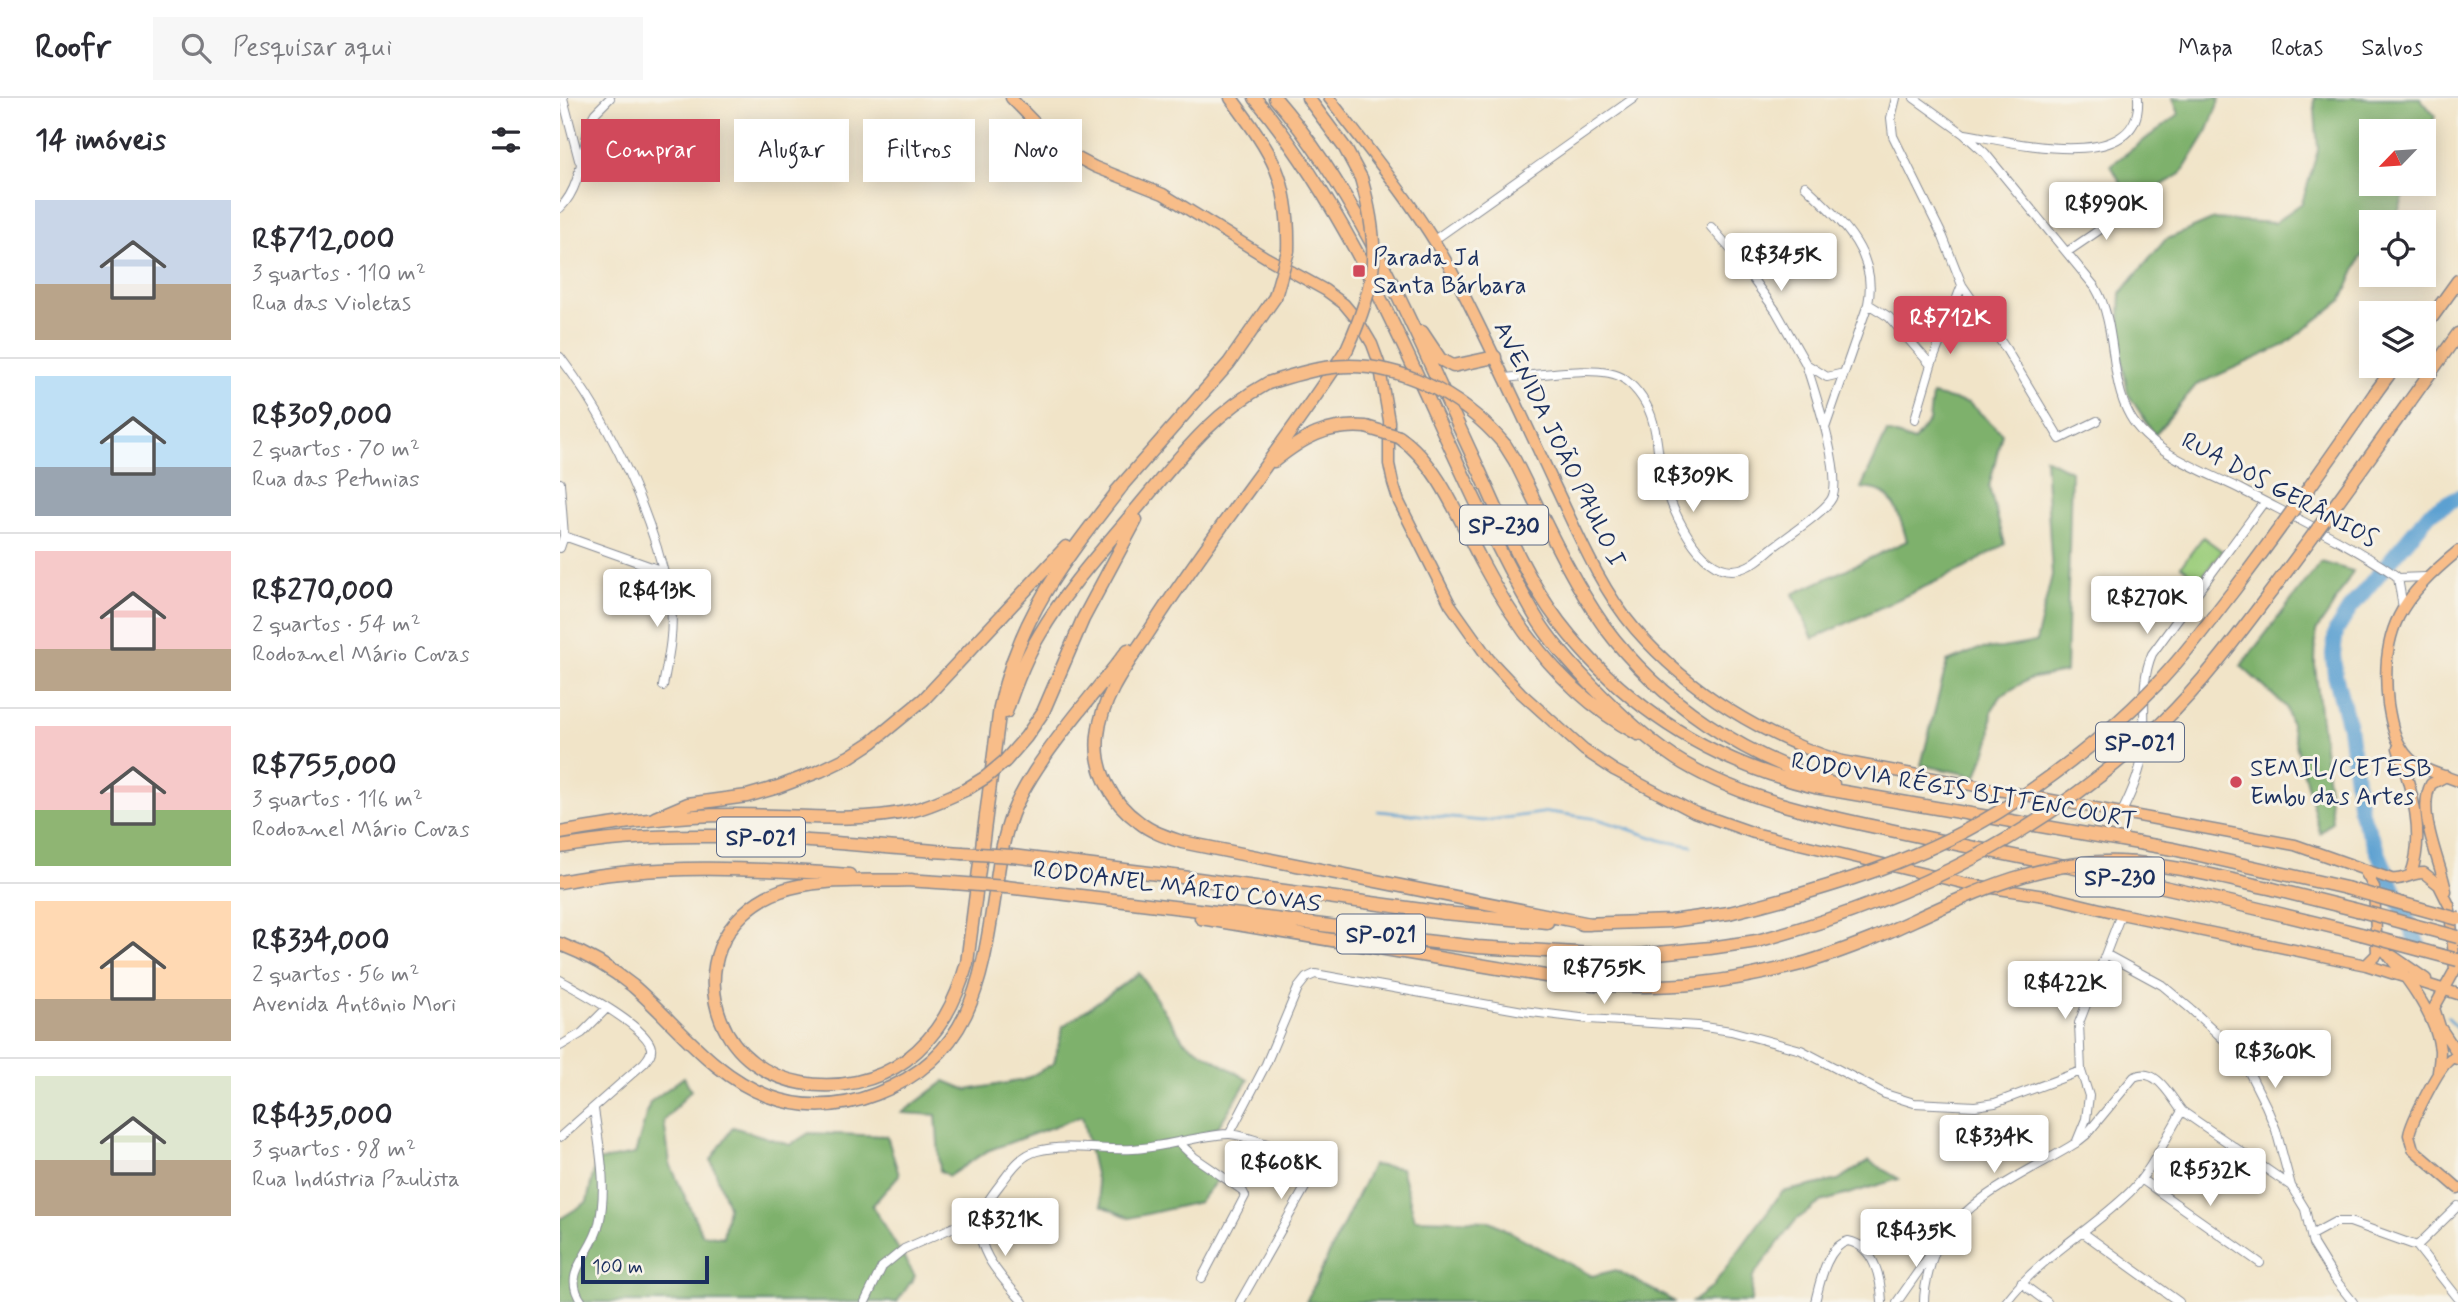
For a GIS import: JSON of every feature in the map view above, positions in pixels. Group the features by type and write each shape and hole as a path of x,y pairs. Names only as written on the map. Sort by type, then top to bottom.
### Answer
{"highway":[{"path":"655,818 688,804 747,796 778,787 820,771 872,742 924,699 1122,486 1228,363 1275,297 1287,251 1287,202 1281,179 1256,132 1231,98"},
{"name":"RODOVIA RÉGIS BITTENCOURT","path":"1255,98 1300,157 1359,256 1486,523 1536,618 1559,649 1585,677 1654,743 1683,763 1734,788 1823,816 2152,883 2361,934 2457,969"},
{"name":"RODOVIA RÉGIS BITTENCOURT","path":"1275,98 1324,161 1380,261 1516,548 1558,620 1589,658 1620,689 1661,720 1718,755 1782,779 2173,849 2346,888 2458,919"},
{"path":"560,944 612,970 633,986 730,1076 771,1097 832,1106 863,1099 904,1080 939,1055 965,1019 976,991 985,960 1001,854 1012,814 1022,794 1063,735 1175,591 1260,472 1347,349 1363,314 1372,279 1375,250 1371,214 1362,178 1345,148 1308,98"},
{"path":"1380,261 1440,359 1453,366 1494,357"},
{"path":"2436,311 2458,281"},
{"name":"RODOANEL MÁRIO COVAS","path":"560,882 622,873 784,870 1006,887 1354,929 1477,947 1626,956 1756,941 1808,927 1846,914 1957,866 2007,841 2092,784 2163,721 2217,663 2291,566 2458,334"},
{"path":"912,880 799,886 769,895 740,918 725,937 719,952 714,967 714,993 725,1031 741,1054 765,1071 797,1082 850,1083 891,1069 906,1060 936,1030 959,990 967,963 1000,757 1015,686 1041,633 1088,568 1219,416 1241,398 1268,383 1328,367 1364,367 1401,374 1429,385 1481,420 1516,461 1581,589 1604,626 1639,668 1716,732 1806,775 1876,797"},
{"name":"RODOANEL MÁRIO COVAS","path":"560,847 614,839 701,835 825,841 1012,856 1444,913 1590,924 1671,921 1729,913 1798,896 1852,880 1963,831 2013,803 2071,761 2156,685 2189,647 2289,518 2386,378"},
{"path":"1260,472 1302,441 1324,430 1345,425 1366,427 1399,437 1425,461 1515,619 1542,654 1582,695 1615,722 1654,743"},
{"path":"1000,757 1000,707 1005,680 1031,615 1064,561 1122,486"},
{"path":"560,833 655,818 887,815 936,803 965,790 986,777 1000,757 1026,737 1043,712 1089,606 1154,489"},
{"path":"1175,591 1120,676 1107,701 1099,728 1098,755 1101,771 1109,789 1139,823 1182,842 1221,851 1345,873 1590,924"},
{"path":"1128,902 1269,930 1593,984 1644,988 1696,986 1746,978 1801,964 1872,938 1980,888 2073,865 2119,862 2171,867 2273,889 2458,937"}],"main road":[{"path":"1011,98 1044,132 1074,156 1163,194 1344,304 1365,333 1378,363 1389,421 1392,483 1450,604 1489,659 1521,693 1584,750 1663,797 1719,822 1754,833 1967,884 2051,897 2365,965 2458,995"},
{"name":"AVENIDA JOÃO PAULO I","path":"1329,98 1434,240 1494,357 1572,522 1612,597 1661,657 1730,710 1784,740 1843,761 2295,845 2398,880 2411,874"},
{"path":"2449,905 2434,879 2424,873 2411,874 2417,850 2415,811 2409,780 2394,735 2385,679 2389,638 2403,608 2426,577 2458,551"},
{"path":"2394,735 2409,758 2417,764 2458,780"},
{"path":"2446,776 2431,784 2427,797 2431,843 2445,883 2457,969 2443,988 2434,1008 2436,1019 2458,1056 2447,1062 2438,1075 2409,1130 2409,1142 2413,1149 2458,1188"},
{"path":"2364,870 2374,887 2380,944 2377,956 2365,965"},
{"path":"2374,887 2383,876"},
{"path":"2380,944 2427,1014 2438,1040 2438,1075"},
{"path":"2380,944 2443,988"},
{"path":"2437,1003 2458,995"}],"street":[{"path":"560,208 570,195 590,122 610,98"},
{"path":"1434,240 1634,98"},
{"path":"1896,98 1891,118 1893,136 1962,285 2006,349 2060,439 2097,421"},
{"name":"RUA DOS GERÂNIOS","path":"1914,98 1964,134 1985,153 2099,293 2120,388 2136,425 2196,470 2264,502 2396,576"},
{"path":"1964,134 2041,146 2080,149 2094,147 2107,144 2125,134 2138,110 2137,98"},
{"path":"563,104 580,163"},
{"path":"1805,186 1840,220 1862,251 1870,274 1868,304 1825,428"},
{"path":"2067,252 2130,209"},
{"path":"1504,378 1599,370 1617,374 1644,401 1653,422 1662,474 1679,518 1703,556 1712,563 1731,570 1751,564 1763,556 1829,503 1835,477 1825,428 1806,364 1776,311 1711,228"},
{"path":"1914,419 1931,365 1962,285"},
{"path":"1868,304 1889,317 1931,365"},
{"path":"560,357 593,404 620,450 649,524 671,605 671,643 663,686"},
{"path":"1806,364 1827,377 1844,373"},
{"path":"560,483 564,536 560,548"},
{"path":"2122,812 2140,766 2145,679 2152,654 2264,502"},
{"path":"564,536 663,571"},
{"path":"2403,608 2396,576 2426,577"},
{"path":"2076,1143 2089,1108 2089,1096 2081,1071 2079,1023 2084,1004 2107,955 2121,914"},
{"path":"2107,955 2162,985 2234,1049 2245,1064 2266,1105 2280,1143 2291,1186 2305,1209 2313,1244 2353,1302"},
{"path":"1230,1133 1266,1064 1284,1015 1298,988 1306,978 1315,974 1523,1011 1731,1031 1801,1051 1885,1094 1914,1103 1995,1103 2081,1071"},
{"path":"560,981 642,1033 651,1048 645,1063 560,1137"},
{"path":"560,1046 575,1039 606,1009"},
{"path":"1897,1302 1940,1241 1962,1217 1982,1200 2086,1135 2123,1089 2139,1074 2156,1077 2182,1111 2291,1186"},
{"path":"582,1302 574,1292 571,1281 599,1226 603,1177 594,1108"},
{"path":"2006,1302 2042,1262 2109,1212 2141,1179 2182,1111"},
{"path":"1023,1302 987,1255 981,1235 981,1214 1016,1164 1040,1150 1116,1150 1179,1143 1230,1133 1299,1156 1309,1163 1311,1171 1311,1177 1240,1302"},
{"path":"1179,1143 1194,1157 1242,1190 1245,1196 1202,1278"},
{"path":"2141,1179 2260,1263"},
{"path":"2417,1246 2458,1206"},
{"path":"865,1302 882,1268 898,1254 940,1231 981,1214"},
{"path":"1863,1247 1887,1216"},
{"path":"2311,1236 2335,1222 2350,1222 2417,1246 2458,1297"},
{"path":"2082,1233 2179,1302"},
{"path":"1815,1302 1821,1278 1837,1247 1849,1241 1863,1247 1875,1266 1882,1302"},
{"path":"1924,1302 1928,1277 1940,1241"},
{"path":"2021,1283 2047,1302"}],"green space":[{"path":"2173,98 2220,98 2208,130 2181,174 2131,203 2111,165 2179,114"},
{"path":"2314,98 2420,98 2435,116 2434,119 2359,119 2359,196 2404,196 2399,210 2359,210 2359,261 2342,300 2283,346 2196,385 2155,435 2128,394 2119,342 2121,293 2165,240 2214,219 2274,223 2302,203 2318,150"},
{"path":"1932,395 1969,403 2002,433 1989,487 2005,544 1965,568 1813,639 1793,594 1907,541 1898,512 1890,499 1879,491 1861,488 1887,432 1914,441 1929,421"},
{"path":"2045,458 2071,471 2066,672 2029,679 2001,696 1992,710 1990,740 1977,776 1921,765 1947,662 1979,649 2036,642 2052,575"},
{"path":"2203,537 2222,551 2199,580 2181,566"},
{"path":"2321,562 2353,571 2316,631 2315,665 2332,821 2320,833 2286,707 2241,666"},
{"path":"1139,973 1184,1041 1248,1080 1218,1127 1184,1141 1189,1157 1219,1178 1199,1202 1130,1218 1102,1206 1082,1116 987,1151 949,1176 940,1171 936,1115 902,1113 945,1081 967,1090 1024,1080 1054,1063 1063,1026"},
{"path":"684,1077 691,1090 664,1121 670,1164 702,1234 723,1237 728,1206 711,1160 733,1127 790,1145 809,1133 887,1136 899,1175 872,1206 915,1276 897,1302 560,1302 560,1219 587,1202 596,1161 635,1154 650,1102"},
{"path":"1869,1161 1899,1179 1821,1202 1796,1220 1753,1276 1751,1302 1692,1302 1712,1287 1782,1192 1838,1180"},
{"path":"1372,1165 1401,1168 1415,1219 1490,1221 1592,1276 1616,1270 1675,1302 1306,1302"}],"waterway":[{"path":"2418,945 2360,811 2349,727 2335,675 2333,654 2336,631 2351,607 2430,513 2458,497"},
{"path":"1378,811 1483,821 1549,812 1598,819 1664,841 1692,846"},
{"path":"2448,1017 2458,1030"}],"place":[{"name":"Parada Jd Santa Bárbara","path":"1359,271"},
{"name":"SEMIL/CETESB Embu das Artes","path":"2236,782"}]}
